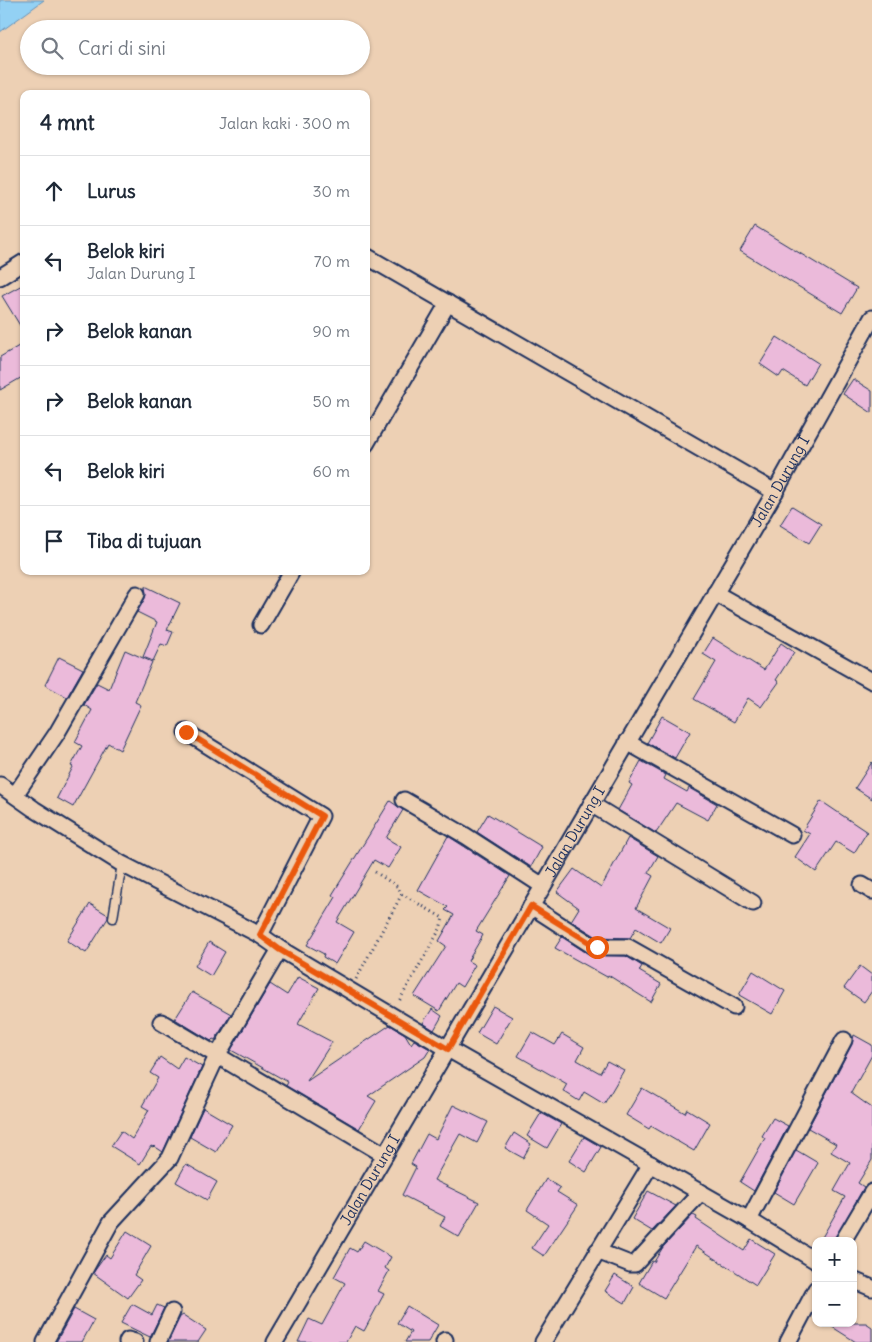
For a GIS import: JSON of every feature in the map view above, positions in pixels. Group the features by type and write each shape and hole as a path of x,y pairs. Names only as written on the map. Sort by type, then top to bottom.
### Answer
{"street":[{"path":"370,258 775,492"},
{"path":"0,277 20,264"},
{"path":"370,437 448,303"},
{"name":"Jalan Durung I","path":"275,1342 775,492 872,318"},
{"path":"261,625 290,575"},
{"path":"15,795 57,733 137,594"},
{"path":"714,594 872,682"},
{"path":"186,732 322,816 260,935"},
{"path":"627,742 792,835"},
{"path":"0,785 34,809 122,864 260,935 280,950 448,1049 701,1192 812,1259"},
{"path":"404,800 466,836 543,886"},
{"path":"590,804 753,903"},
{"path":"531,906 593,946 628,947 734,1006"},
{"path":"45,1342 111,1222 170,1158 217,1056 280,950"},
{"path":"162,1022 217,1056 276,1088 385,1155"},
{"path":"749,1220 844,1040"},
{"path":"543,1342 652,1164"},
{"path":"597,1251 630,1264 635,1264 701,1192"},
{"path":"845,1237 872,1192"},
{"path":"857,1282 872,1288"},
{"path":"788,1342 812,1297"},
{"path":"158,1342 172,1312"},
{"path":"127,1342 128,1340 135,1342"}],"lane":[{"path":"113,918 122,864"}],"path":[{"path":"375,872 398,887 402,894 442,916 444,921 392,1015"},
{"path":"350,991 402,894"}],"water":[{"path":"0,0 44,0 0,32"}],"building":[{"path":"755,226 857,288 842,313 740,251"},
{"path":"20,286 20,325 2,296"},
{"path":"777,337 818,363 805,385 783,371 779,377 760,364"},
{"path":"20,345 20,378 0,390 0,357"},
{"path":"853,379 872,391 872,413 843,394"},
{"path":"792,506 821,524 809,543 780,525"},
{"path":"145,586 180,603 167,630 173,632 167,646 161,644 153,661 143,657 157,622 137,612 145,598"},
{"path":"713,638 764,670 781,643 794,652 776,680 779,682 761,707 748,698 734,722 694,699 716,662 703,654"},
{"path":"125,650 152,662 135,702 141,705 120,750 108,743 73,807 57,798 82,746 75,742 92,710 84,705 97,683 109,689"},
{"path":"59,657 83,669 67,697 45,685"},
{"path":"662,716 690,732 675,758 647,743"},
{"path":"641,761 666,775 664,779 687,792 689,788 717,804 708,820 676,803 656,833 618,810 632,785 629,783"},
{"path":"872,762 872,799 855,788"},
{"path":"390,801 403,810 386,838 401,847 388,868 374,860 337,922 354,932 335,964 323,957 324,954 307,945 336,897 332,895"},
{"path":"821,801 867,832 854,853 836,842 816,872 795,857 810,834 803,830"},
{"path":"488,814 542,847 531,867 477,832"},
{"path":"448,836 510,876 476,931 483,935 468,961 475,965 462,987 456,983 439,1011 414,996 446,946 439,941 454,915 445,910 448,907 418,890"},
{"path":"628,838 658,856 648,873 653,876 636,908 670,928 661,943 636,928 630,938 597,937 571,921 579,908 557,892 574,869 601,888"},
{"path":"90,904 108,915 108,918 86,953 67,941"},
{"path":"562,937 590,955 626,956 642,966 639,971 661,984 651,1002 608,975 607,977 555,948"},
{"path":"209,942 225,952 211,976 195,966"},
{"path":"860,966 872,975 872,991 864,1002 844,988"},
{"path":"753,971 785,991 772,1014 739,995"},
{"path":"298,977 319,988 298,1024 332,1042 307,1081 390,1025 405,1034 411,1044 414,1040 430,1049 425,1057 368,1096 376,1101 359,1129 286,1086 288,1082 231,1050 270,984 287,995"},
{"path":"192,992 231,1014 215,1040 211,1041 175,1019"},
{"path":"493,1006 512,1017 496,1044 477,1033"},
{"path":"432,1009 442,1016 434,1030 423,1023"},
{"path":"532,1032 555,1045 562,1034 584,1047 577,1060 600,1073 607,1061 624,1070 604,1104 584,1092 579,1101 563,1091 567,1084 518,1056"},
{"path":"854,1035 872,1045 872,1055 851,1093 872,1108 872,1160 858,1183 864,1187 836,1237 822,1237 845,1197 834,1191 850,1163 831,1152 836,1144 808,1128 852,1044"},
{"path":"160,1057 177,1069 184,1057 202,1067 163,1152 151,1146 140,1164 111,1146 121,1131 132,1139 149,1110 142,1106 158,1078 150,1073"},
{"path":"642,1088 685,1113 687,1109 710,1123 694,1151 651,1126 649,1129 626,1115"},
{"path":"453,1105 488,1122 477,1143 460,1134 434,1180 479,1202 459,1237 440,1226 445,1217 402,1195 416,1167 411,1164 427,1134 436,1139"},
{"path":"203,1108 232,1125 216,1152 190,1137"},
{"path":"541,1113 561,1124 547,1148 527,1136"},
{"path":"773,1118 788,1126 754,1191 740,1182 765,1138 762,1136"},
{"path":"514,1133 531,1144 523,1158 505,1148"},
{"path":"584,1137 601,1147 586,1172 569,1161"},
{"path":"796,1150 818,1163 794,1204 774,1192"},
{"path":"186,1164 217,1182 207,1200 176,1182"},
{"path":"546,1179 560,1188 557,1192 578,1205 544,1256 532,1248 548,1224 527,1210"},
{"path":"648,1191 676,1206 652,1231 632,1219"},
{"path":"693,1215 697,1217 696,1219 744,1251 751,1239 775,1254 756,1285 696,1246 664,1298 639,1283 663,1247"},
{"path":"127,1231 151,1246 134,1275 141,1280 128,1298 93,1273 106,1255 110,1258"},
{"path":"364,1241 391,1257 385,1268 389,1271 378,1291 384,1294 364,1331 355,1326 346,1342 298,1342 309,1319 322,1325 345,1283 334,1277 350,1248 357,1252"},
{"path":"615,1275 634,1287 625,1303 605,1291"},
{"path":"132,1304 152,1315 157,1305 164,1308 150,1337 121,1323"},
{"path":"407,1306 438,1325 428,1342 405,1342 411,1332 397,1323"},
{"path":"74,1309 94,1320 82,1342 56,1342"},
{"path":"183,1315 206,1330 198,1342 168,1342 180,1317"},
{"path":"857,1323 866,1323 872,1327 872,1342 856,1342 832,1327 857,1327"}],"route":[{"path":"186,732 322,816 260,935 280,950 448,1049 531,906 597,947"}]}
